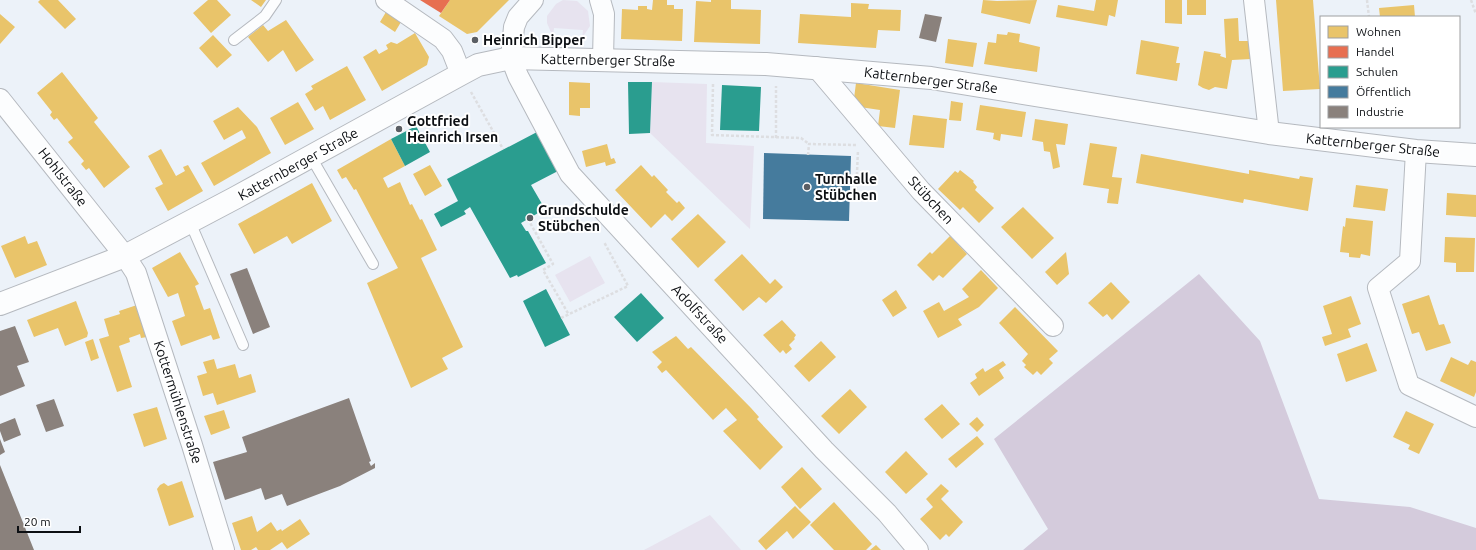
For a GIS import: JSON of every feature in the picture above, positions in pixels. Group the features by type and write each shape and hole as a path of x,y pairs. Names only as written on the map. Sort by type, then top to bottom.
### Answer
{"street":[{"path":"386,0 443,39 452,51 465,83"},
{"path":"511,58 514,27 518,17 533,0"},
{"path":"600,0 604,14 603,59"},
{"path":"1254,0 1269,134"},
{"name":"Katternberger Straße","path":"0,304 125,256 311,157 465,83 478,65 511,58 776,64 931,78 1269,134 1416,151 1476,154"},
{"name":"Adolfstraße","path":"511,58 518,76 570,174 824,450 887,513 918,550"},
{"name":"Stübchen","path":"816,67 921,191 1053,326"},
{"name":"Hohlstraße","path":"0,99 125,256"},
{"path":"1416,151 1410,261 1378,288 1409,385 1476,418"},
{"name":"Kottermühlenstraße","path":"125,256 138,280 224,550"}],"lane":[{"path":"234,40 266,16 276,0"},
{"path":"311,157 373,264"},
{"path":"190,222 243,345"}],"path":[{"path":"1367,0 1369,16"},
{"path":"1470,0 1476,14"},
{"path":"714,62 712,135 801,138 809,144 858,145 856,195"},
{"path":"776,64 776,138"},
{"path":"465,83 503,149"},
{"path":"808,154 809,144"},
{"path":"528,219 553,264 543,270 568,315"},
{"path":"561,318 628,286 603,241"}],"shaded area":[{"path":"563,0 577,1 588,11 590,26 582,38 583,30 554,28 553,37 547,23 547,16 556,4"},
{"path":"652,82 707,84 706,143 754,146 750,229 650,133"},
{"path":"590,256 605,283 570,302 555,275"},
{"path":"1199,274 1260,341 1319,499 1410,507 1476,528 1476,550 1023,550 1048,529 994,439"},
{"path":"710,515 741,550 644,550"}],"building: Wohnen":[{"path":"40,0 58,0 76,19 65,29 38,2"},
{"path":"208,0 217,0 231,15 211,33 193,13"},
{"path":"251,0 266,0 261,7"},
{"path":"450,0 509,0 477,32 467,34 439,16"},
{"path":"653,0 667,0 667,5 674,5 674,9 683,9 682,41 621,39 622,9 638,10 638,6 647,6 647,9 652,10"},
{"path":"711,0 731,0 731,9 761,10 760,44 694,42 696,1 711,2"},
{"path":"983,0 1037,0 1030,24 981,13"},
{"path":"1096,0 1118,0 1115,17 1109,15 1107,26 1056,17 1058,5 1094,11"},
{"path":"1165,0 1182,0 1182,24 1165,23"},
{"path":"1187,0 1206,0 1206,15 1187,15"},
{"path":"1276,0 1313,0 1320,89 1283,91"},
{"path":"851,3 869,4 868,9 901,10 900,31 878,30 876,48 798,43 800,14 851,17"},
{"path":"1414,5 1415,16 1380,16 1379,8"},
{"path":"386,12 401,22 395,32 380,22"},
{"path":"0,14 15,27 0,44"},
{"path":"1238,18 1239,41 1251,41 1251,59 1232,60 1227,89 1215,87 1209,90 1203,88 1198,85 1204,51 1221,54 1220,56 1226,58 1224,19"},
{"path":"286,20 314,60 296,72 283,50 268,62 248,37 263,25 268,31"},
{"path":"1008,32 1020,34 1019,42 1040,47 1037,72 984,64 988,42 996,43 997,34 1007,35"},
{"path":"415,33 429,57 427,65 382,91 363,57 376,49 379,54 388,49 386,45 391,42 397,44"},
{"path":"213,35 232,55 217,68 199,48"},
{"path":"948,39 977,43 973,67 945,63"},
{"path":"1141,40 1179,47 1176,63 1180,63 1177,81 1136,74"},
{"path":"347,66 366,100 330,120 323,106 315,111 305,94 313,89 311,86"},
{"path":"62,72 98,118 94,122 130,167 104,188 89,168 86,170 81,164 84,161 68,142 73,138 57,118 54,120 50,115 52,112 37,93"},
{"path":"569,82 590,83 590,108 580,108 580,116 569,115"},
{"path":"856,83 900,90 895,128 878,126 880,110 853,106"},
{"path":"951,101 963,103 961,121 949,120"},
{"path":"298,102 314,129 285,145 270,118"},
{"path":"980,105 1026,112 1022,137 1001,134 1000,141 993,139 994,133 976,130"},
{"path":"238,107 257,127 271,153 214,186 201,163 246,138 242,130 224,140 213,121"},
{"path":"913,115 947,119 944,148 909,145"},
{"path":"1035,119 1068,124 1065,145 1056,144 1060,167 1053,169 1050,152 1044,151 1043,142 1032,140"},
{"path":"391,139 405,166 383,178 388,188 400,182 410,205 412,204 420,220 422,219 437,250 421,258 463,347 442,358 448,369 411,388 367,283 398,268 356,189 354,190 346,177 342,179 337,170"},
{"path":"1090,143 1117,147 1112,177 1122,178 1118,204 1107,203 1109,189 1083,185"},
{"path":"607,144 611,159 614,158 616,163 606,166 605,162 586,167 582,151"},
{"path":"161,149 176,176 185,171 183,167 188,165 203,191 168,211 155,188 163,184 148,156"},
{"path":"1141,154 1249,174 1249,170 1299,179 1300,176 1313,178 1308,211 1244,199 1243,203 1136,183"},
{"path":"430,165 442,186 425,196 413,174"},
{"path":"641,165 652,177 654,175 668,190 666,192 677,203 679,201 685,208 672,221 665,214 651,228 615,190"},
{"path":"960,170 974,181 973,182 977,187 975,190 994,208 979,223 963,207 960,210 938,189 955,171 958,173"},
{"path":"312,183 332,221 292,244 287,236 254,254 238,224"},
{"path":"1356,185 1388,189 1385,211 1353,207"},
{"path":"1447,193 1476,195 1476,217 1446,215"},
{"path":"1023,207 1054,238 1032,259 1001,227"},
{"path":"698,214 726,242 698,268 671,239"},
{"path":"1346,218 1373,221 1370,256 1361,254 1360,258 1349,257 1349,253 1340,252 1343,226 1345,227"},
{"path":"25,236 28,244 37,241 47,265 15,278 1,246"},
{"path":"950,236 967,254 943,278 939,275 933,281 917,265 930,252 932,254"},
{"path":"1445,237 1475,238 1474,272 1456,272 1456,263 1444,262"},
{"path":"180,252 199,284 195,286 204,310 210,308 220,338 213,340 211,335 181,346 172,321 185,316 178,293 168,297 152,268"},
{"path":"1066,252 1069,274 1057,285 1045,272"},
{"path":"742,254 770,284 775,279 783,287 766,303 759,297 743,311 714,280"},
{"path":"981,270 998,288 979,307 958,319 962,325 938,338 923,311 939,302 944,311 969,297 962,289"},
{"path":"1111,282 1130,302 1112,320 1107,314 1103,317 1088,303"},
{"path":"896,290 907,308 893,317 882,300"},
{"path":"1429,295 1439,325 1444,324 1451,343 1426,351 1419,332 1412,334 1402,304"},
{"path":"1351,296 1361,324 1348,329 1351,337 1325,346 1322,337 1332,334 1323,306"},
{"path":"76,301 88,333 87,337 65,346 58,328 34,337 27,320"},
{"path":"137,305 147,337 141,338 140,334 129,338 130,342 119,346 132,387 117,392 99,339 109,336 104,319 120,314 119,311"},
{"path":"1015,307 1058,351 1049,359 1053,363 1041,375 1037,371 1033,375 1024,367 1026,365 1022,361 1028,354 999,323"},
{"path":"782,320 796,335 794,338 795,339 789,345 792,349 786,354 783,350 780,353 763,335"},
{"path":"676,336 688,349 691,347 751,408 759,417 757,419 783,447 760,470 723,431 737,420 726,408 713,420 666,370 662,373 657,367 662,362 652,352"},
{"path":"93,339 99,358 91,361 85,342"},
{"path":"821,341 836,357 809,382 794,366"},
{"path":"1367,343 1377,371 1346,382 1337,354"},
{"path":"1451,357 1468,365 1471,360 1476,362 1476,392 1474,397 1440,381"},
{"path":"214,359 217,369 235,364 239,378 251,374 256,392 217,405 213,393 203,396 197,376 207,373 203,362"},
{"path":"1003,361 1006,365 999,370 1004,378 979,396 970,383 977,378 975,374 983,368 985,372"},
{"path":"850,389 867,407 839,434 821,416"},
{"path":"942,404 960,424 942,439 924,419"},
{"path":"157,407 167,439 144,447 133,414"},
{"path":"224,410 230,428 211,435 204,416"},
{"path":"1406,411 1434,424 1419,454 1408,449 1410,445 1393,437"},
{"path":"977,417 984,425 977,432 969,424"},
{"path":"977,436 984,444 956,468 948,459"},
{"path":"906,451 928,474 906,494 885,472"},
{"path":"802,467 822,489 800,509 781,487"},
{"path":"182,481 194,517 169,526 157,489 164,483 168,486"},
{"path":"941,484 949,491 941,499 963,522 949,537 946,534 940,540 920,519 933,507 926,499"},
{"path":"834,502 872,544 866,550 834,550 810,525"},
{"path":"795,506 811,522 793,539 787,531 766,550 758,541"},
{"path":"252,516 257,532 271,522 277,531 281,529 282,531 300,519 310,534 287,549 282,542 270,550 258,550 256,547 251,550 241,550 232,523"},
{"path":"876,545 881,550 870,550"}],"building: Handel":[{"path":"420,0 450,0 441,13"}],"building: Schulen":[{"path":"628,82 652,82 650,133 629,134"},
{"path":"722,85 761,87 759,131 720,130"},
{"path":"416,126 430,152 405,166 391,139"},
{"path":"537,132 558,171 531,185 545,209 521,223 526,231 528,231 546,263 518,277 517,275 510,278 470,207 464,211 466,214 441,227 434,214 458,201 447,179"},
{"path":"546,289 570,335 545,347 523,301"},
{"path":"641,293 664,318 637,342 614,317"}],"building: Öffentlich":[{"name":"Turnhalle Stübchen","path":"764,153 851,156 849,221 763,219"}],"building: Industrie":[{"path":"925,14 942,17 936,42 919,38"},
{"path":"247,268 270,327 253,334 230,274"},
{"path":"15,326 29,362 17,366 25,386 0,396 0,331"},
{"path":"349,398 371,461 369,462 371,466 375,463 375,468 340,486 287,506 282,494 265,500 261,488 225,500 213,462 247,452 242,437"},
{"path":"54,399 64,426 46,432 36,405"},
{"path":"15,418 21,435 4,442 0,431 0,424"},
{"path":"0,439 5,452 0,455"},
{"path":"0,465 34,550 0,550"}],"place":[{"name":"Heinrich Bipper","path":"475,40"},
{"name":"Gottfried Heinrich Irsen","path":"399,129"},
{"name":"Turnhalle Stübchen","path":"807,187"},
{"name":"Grundschulde Stübchen","path":"530,218"}]}
